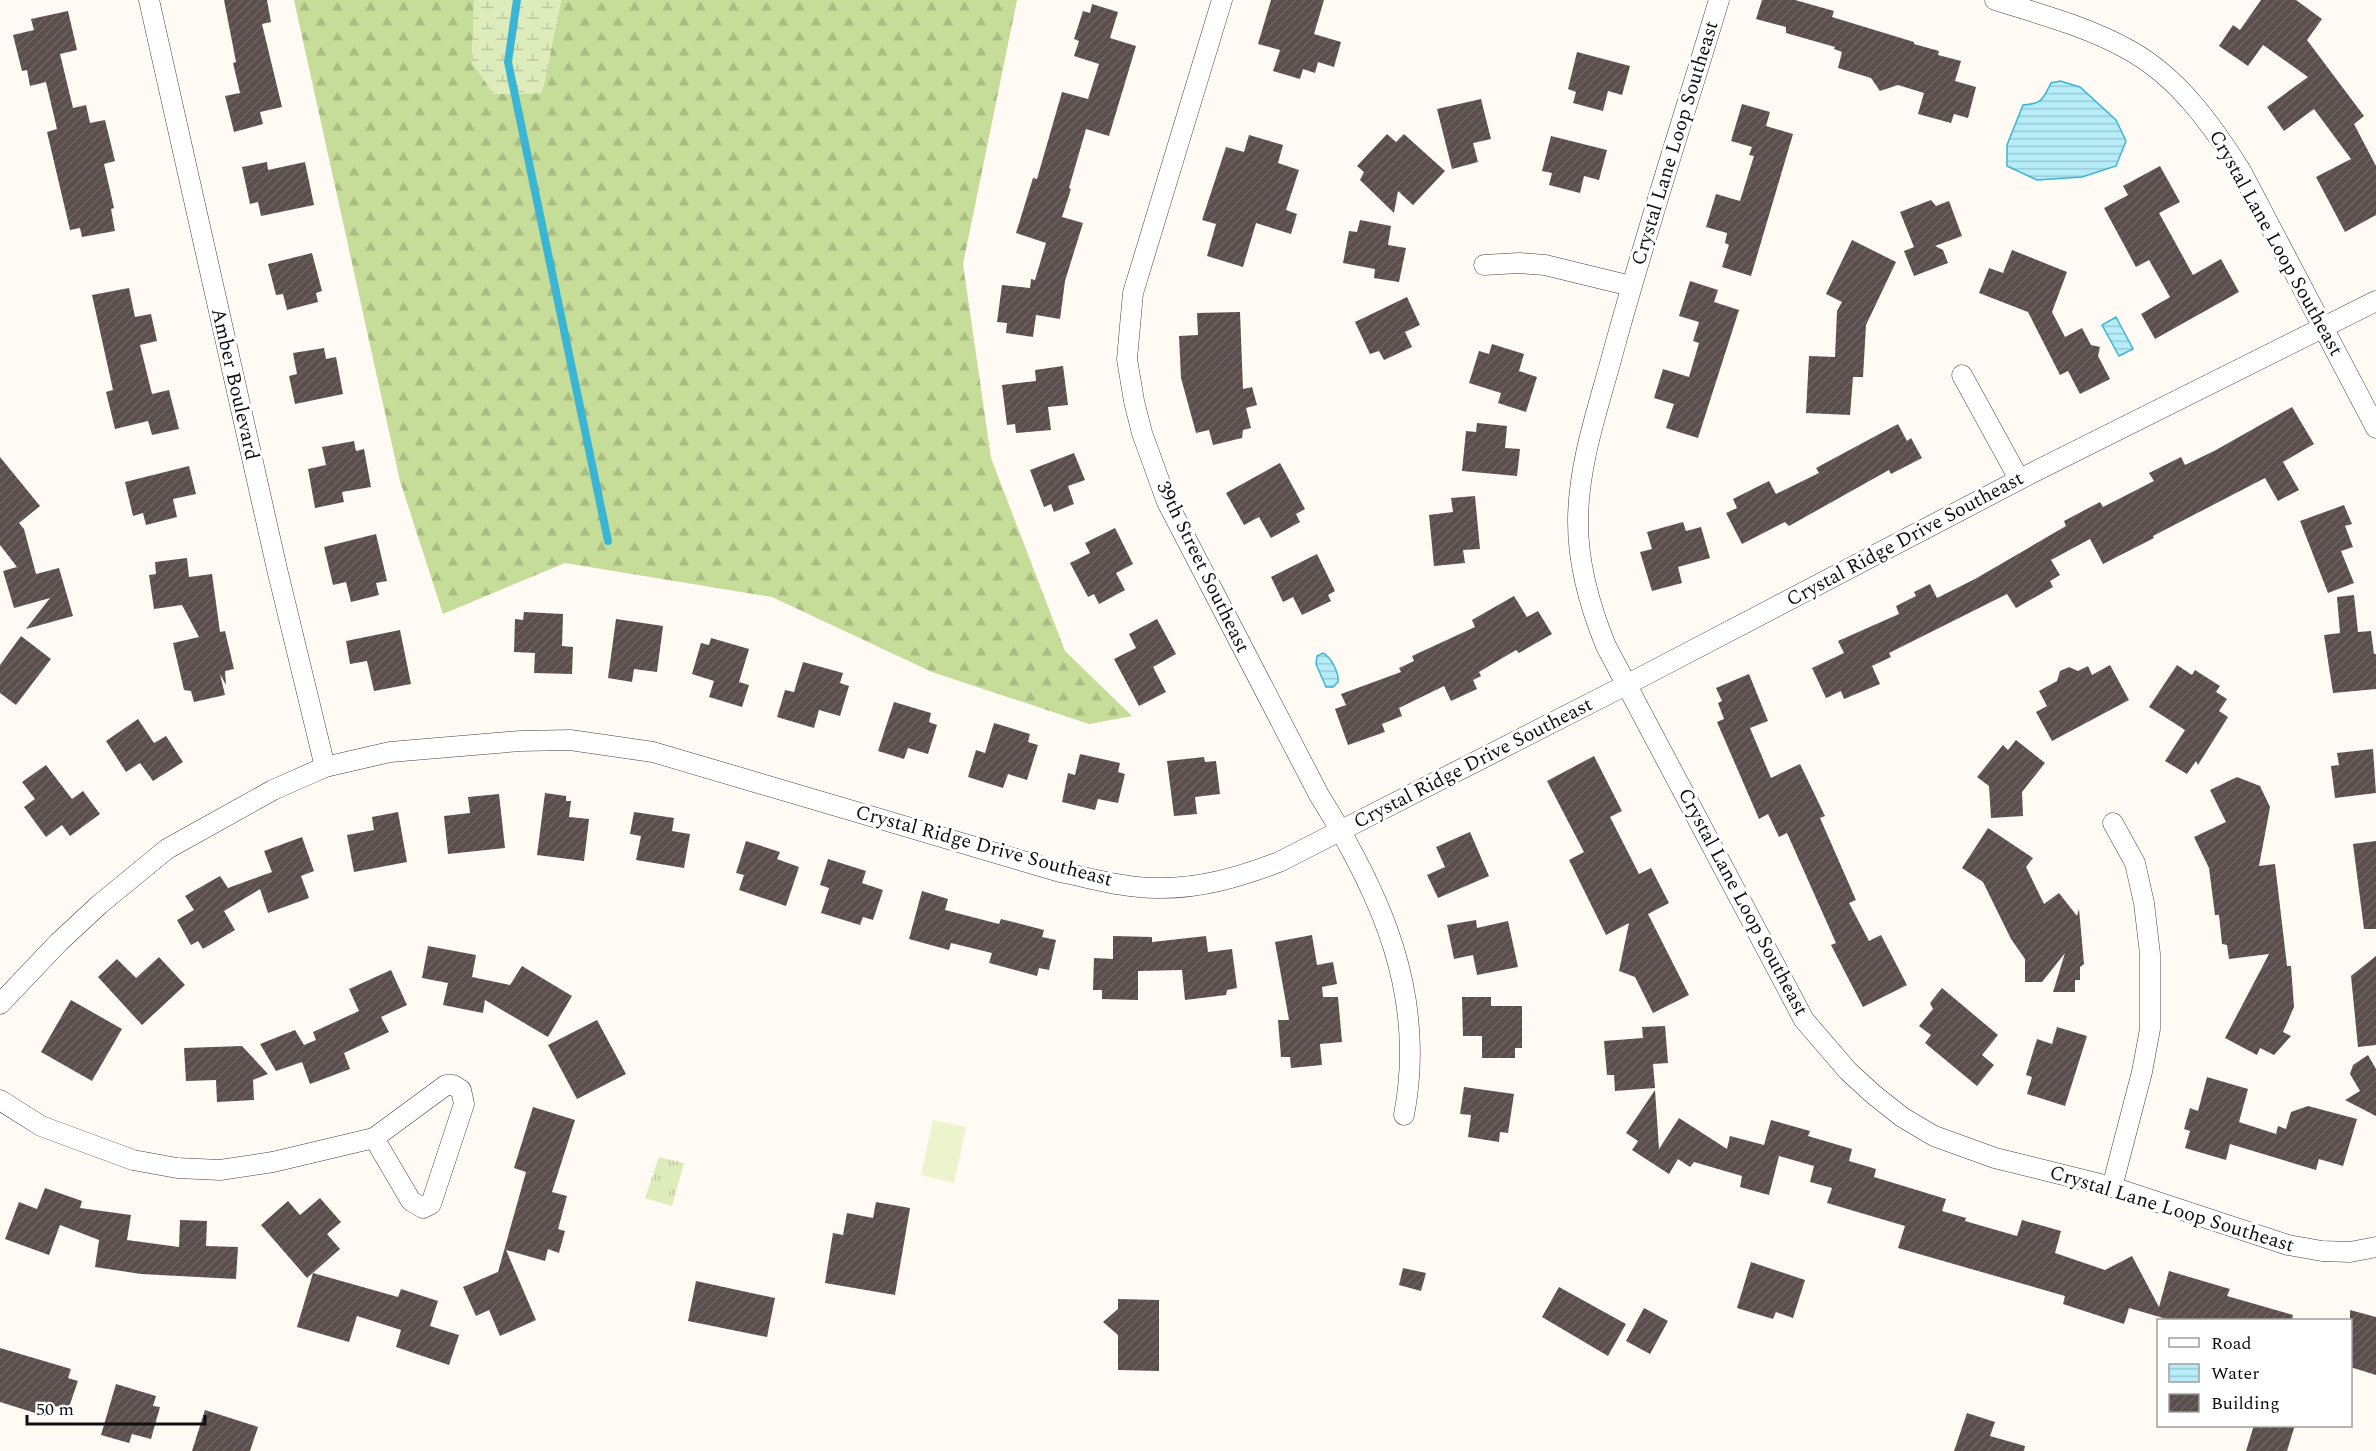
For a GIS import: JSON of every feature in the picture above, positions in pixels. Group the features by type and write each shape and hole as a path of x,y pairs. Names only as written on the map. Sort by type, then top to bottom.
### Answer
{"street":[{"name":"Amber Boulevard","path":"149,0 274,557 325,767"},
{"name":"39th Street Southeast","path":"1222,0 1133,293 1127,359 1142,433 1167,502 1319,795 1341,830 1392,942 1402,971 1410,1031 1412,1060 1404,1114"},
{"name":"Crystal Lane Loop Southeast","path":"1719,0 1631,286 1587,450 1581,482 1579,544 1590,604 1606,646 1804,1020 1848,1071 1902,1117 1934,1136 1995,1158 2112,1187 2288,1245 2322,1251 2350,1252 2376,1247"},
{"name":"Crystal Lane Loop Southeast","path":"1995,0 2049,16 2131,50 2173,84 2194,105 2223,142 2241,171 2376,428"},
{"name":"Crystal Lane Loop Southeast","path":"1484,265 1519,263 1545,265 1631,286"},
{"name":"Crystal Ridge Drive Southeast","path":"0,1004 59,942 100,904 167,849 273,790 325,767 390,752 451,745 570,740 619,745 653,752 1060,872 1156,889 1232,879 1279,862 1628,684 2019,480 2376,301"},
{"path":"1962,375 2019,480"},
{"path":"2112,1187 2142,1072 2150,1029 2150,954 2144,903 2135,863 2113,823"},
{"path":"0,1100 41,1126 133,1160 177,1168 220,1170 273,1162 374,1138 446,1085 460,1090 464,1104 431,1204 423,1208 411,1201 374,1138"}],"green space":[{"path":"294,0 474,0 472,62 494,94 542,93 561,0 1017,0 963,264 991,458 1065,651 1132,716 1089,724 932,672 772,597 565,563 443,614 400,481"},
{"path":"474,0 561,0 542,93 494,94 472,63"},
{"path":"933,1120 966,1127 954,1183 921,1175"},
{"path":"659,1157 684,1163 672,1206 645,1198"}],"water":[{"path":"2060,81 2080,87 2116,120 2126,141 2116,166 2082,177 2037,180 2007,166 2007,145 2023,105 2038,102 2044,97 2051,83"},
{"path":"2116,317 2133,349 2119,356 2102,325"},
{"path":"1323,653 1332,662 1337,674 1338,682 1333,687 1326,687 1316,664 1317,656"}],"building":[{"path":"224,0 267,0 271,22 262,24 282,107 260,112 263,124 234,132 225,96 240,93 233,63 236,62"},
{"path":"1271,0 1324,0 1314,34 1341,42 1334,67 1318,62 1315,73 1303,69 1300,79 1273,71 1280,50 1258,44"},
{"path":"1762,0 1795,0 1834,11 1832,17 1914,42 1914,44 1939,51 1938,55 1961,61 1955,81 1976,87 1968,118 1954,114 1951,123 1918,114 1924,93 1898,85 1880,91 1871,78 1838,68 1842,52 1834,49 1835,47 1786,33 1786,27 1756,19"},
{"path":"2261,0 2296,0 2322,19 2307,40 2364,116 2354,124 2376,166 2376,215 2345,232 2316,177 2351,159 2314,109 2284,131 2267,107 2308,77 2263,45 2248,66 2219,46 2233,25 2240,30"},
{"path":"1092,4 1118,12 1110,38 1136,46 1109,136 1086,129 1069,188 1071,189 1062,217 1083,223 1065,281 1060,319 1036,315 1033,337 1006,333 1007,323 997,322 1002,285 1030,288 1031,279 1035,280 1046,243 1016,233 1033,178 1037,179 1062,92 1088,99 1099,64 1074,56 1079,41 1074,39 1083,11 1090,13"},
{"path":"68,11 77,50 60,54 73,108 86,105 90,123 105,120 115,161 104,164 114,208 111,209 115,231 82,237 80,228 70,230 47,132 57,129 46,82 30,86 27,70 22,71 13,35 34,30 31,19"},
{"path":"1577,52 1630,66 1622,95 1608,91 1603,111 1573,103 1576,92 1568,89"},
{"path":"1481,99 1491,139 1473,143 1478,162 1452,169 1437,109"},
{"path":"1742,104 1770,112 1766,126 1793,134 1751,276 1722,267 1729,245 1725,243 1727,233 1706,227 1716,194 1740,201 1754,156 1749,155 1752,147 1731,141"},
{"path":"1387,134 1396,142 1404,134 1445,171 1413,205 1398,191 1394,213 1360,180 1364,172 1357,166"},
{"path":"1249,135 1283,145 1278,163 1299,170 1286,210 1297,214 1291,234 1256,223 1243,267 1207,256 1216,224 1202,220 1226,147 1244,152"},
{"path":"1551,136 1607,150 1599,180 1584,176 1580,193 1549,185 1552,173 1542,171"},
{"path":"267,162 268,170 305,162 314,205 261,216 258,202 250,204 242,167"},
{"path":"2160,166 2180,202 2159,213 2193,275 2221,259 2239,292 2155,339 2141,314 2170,297 2149,260 2136,267 2104,208 2128,195 2123,186"},
{"path":"1931,200 1936,206 1949,201 1962,236 1935,246 1943,250 1948,263 1914,276 1904,251 1914,247 1900,212"},
{"path":"1360,220 1391,226 1388,245 1406,248 1399,282 1374,278 1375,269 1343,263 1349,231 1357,232"},
{"path":"1852,240 1896,262 1866,325 1863,377 1853,377 1850,415 1806,413 1809,356 1835,357 1837,311 1842,302 1826,294"},
{"path":"2012,250 2067,272 2052,312 2065,337 2082,328 2091,345 2100,347 2098,356 2110,379 2080,394 2068,371 2060,375 2028,312 1979,293 1989,268 2003,273"},
{"path":"312,253 322,291 316,293 318,302 287,310 283,294 276,295 268,264"},
{"path":"1690,281 1718,290 1714,302 1739,310 1698,438 1666,428 1674,404 1654,398 1663,369 1689,377 1699,343 1693,341 1699,322 1679,316"},
{"path":"129,288 135,317 151,314 157,341 140,345 152,394 169,390 179,429 152,435 148,421 115,429 106,392 113,390 92,295"},
{"path":"1407,297 1420,325 1405,332 1412,347 1384,360 1379,351 1370,354 1355,322"},
{"path":"1240,312 1243,389 1252,387 1257,405 1246,408 1251,428 1243,430 1242,438 1213,445 1209,430 1196,433 1181,378 1179,336 1198,335 1197,313"},
{"path":"1492,344 1524,354 1519,371 1537,377 1526,412 1498,403 1501,393 1469,383 1479,351 1489,354"},
{"path":"324,348 326,359 336,357 343,394 295,404 289,376 297,374 293,353"},
{"path":"1063,366 1068,405 1048,407 1051,430 1016,433 1015,424 1007,425 1002,385 1036,381 1035,370"},
{"path":"2292,407 2314,444 2283,462 2299,490 2278,501 2265,478 2103,564 2090,539 2051,560 2060,575 2050,581 2053,587 2016,608 2007,594 1889,653 1891,657 1872,666 1880,684 1844,699 1841,691 1826,698 1812,668 1844,653 1838,641 1899,614 1896,606 1916,596 1914,592 1930,584 1937,598 1975,579 2066,526 2064,521 2100,502 2103,507 2154,481 2149,473 2181,457 2185,465"},
{"path":"1477,423 1507,426 1505,448 1520,449 1517,476 1462,471 1466,431 1476,432"},
{"path":"1898,424 1907,441 1911,438 1922,458 1891,474 1889,470 1789,526 1785,522 1742,544 1726,513 1737,508 1733,499 1769,481 1776,494 1819,473 1816,468"},
{"path":"354,441 356,451 364,449 371,487 342,492 344,502 315,508 308,469 326,465 322,447"},
{"path":"1074,453 1085,480 1068,486 1074,504 1054,512 1051,504 1044,507 1030,470"},
{"path":"0,457 40,506 19,523 24,529 36,574 59,568 73,616 26,629 50,598 14,608 3,571 17,567 0,545"},
{"path":"1280,463 1305,509 1296,514 1300,522 1271,538 1259,517 1244,525 1226,493"},
{"path":"189,466 196,494 173,499 177,517 146,525 143,513 133,516 125,482"},
{"path":"1475,496 1480,549 1463,550 1465,563 1434,566 1429,515 1453,512 1451,498"},
{"path":"2344,505 2352,524 2345,526 2353,547 2341,551 2354,583 2328,593 2300,521"},
{"path":"1683,522 1686,531 1701,527 1710,558 1678,567 1682,583 1652,591 1640,552 1652,549 1647,532"},
{"path":"1115,528 1133,564 1116,573 1125,590 1099,604 1094,594 1088,597 1070,563 1090,553 1085,543"},
{"path":"376,534 387,581 376,583 379,595 351,602 346,582 333,585 324,547"},
{"path":"1317,554 1335,591 1328,595 1331,601 1302,615 1293,597 1283,602 1271,577"},
{"path":"187,558 189,577 212,574 220,632 225,631 234,669 225,671 226,685 220,674 225,695 194,702 191,691 184,690 173,643 199,637 182,605 154,609 149,575 156,574 155,562"},
{"path":"2354,595 2358,632 2371,631 2374,654 2376,654 2376,689 2333,693 2324,635 2340,633 2337,597"},
{"path":"1514,596 1527,617 1538,611 1552,634 1519,653 1516,650 1479,672 1481,676 1473,680 1477,689 1451,701 1444,686 1399,708 1402,716 1382,724 1385,732 1348,745 1335,709 1346,705 1341,694 1401,672 1399,668 1414,661 1412,656 1475,627 1472,620"},
{"path":"524,612 563,614 562,646 573,647 572,674 534,673 535,653 514,652 515,619 523,620"},
{"path":"616,619 663,626 657,672 634,669 632,682 608,678"},
{"path":"1157,619 1176,654 1153,667 1166,692 1139,706 1114,659 1136,648 1129,634"},
{"path":"400,630 411,684 374,691 367,661 350,664 346,641"},
{"path":"21,636 51,659 16,705 0,693 0,665"},
{"path":"711,638 749,649 739,682 749,685 742,707 709,697 714,681 692,674 701,643 709,645"},
{"path":"803,662 843,673 840,683 849,686 840,716 819,710 814,728 777,717 785,690 794,692"},
{"path":"2110,665 2129,700 2052,741 2036,712 2047,706 2039,691 2057,681 2060,671 2069,667 2078,671 2088,666 2092,675"},
{"path":"2177,665 2192,675 2195,670 2220,686 2216,692 2227,699 2219,711 2228,717 2198,765 2196,761 2187,774 2165,761 2185,730 2149,707"},
{"path":"1749,674 1768,721 1750,728 1771,778 1800,764 1825,816 1820,818 1856,900 1849,903 1869,941 1881,935 1907,985 1863,1007 1831,945 1836,943 1787,833 1779,837 1768,814 1759,819 1717,722 1724,719 1718,703 1722,701 1716,688"},
{"path":"894,702 931,713 929,722 937,725 928,754 908,748 904,759 878,751"},
{"path":"138,719 154,743 166,736 183,762 153,781 140,763 126,772 106,741"},
{"path":"994,723 1030,734 1028,742 1038,745 1027,780 1008,774 1003,788 968,777 976,750 985,753"},
{"path":"2016,740 2045,763 2022,792 2023,816 1991,818 1989,786 1977,777 2003,745 2008,750"},
{"path":"2373,749 2376,793 2335,798 2331,766 2339,765 2337,753"},
{"path":"1080,754 1120,763 1118,772 1125,774 1118,803 1098,799 1095,810 1062,802 1068,773 1075,775"},
{"path":"1594,756 1622,811 1610,817 1639,874 1651,868 1669,903 1648,914 1689,995 1653,1013 1635,977 1619,971 1629,923 1606,935 1569,860 1584,852 1547,781"},
{"path":"1204,757 1205,762 1216,761 1220,794 1195,797 1197,814 1174,816 1167,761"},
{"path":"46,765 72,799 83,791 100,814 70,836 62,825 46,837 24,807 35,799 22,782"},
{"path":"2237,777 2260,786 2270,807 2259,866 2275,864 2287,966 2291,966 2294,1007 2283,1032 2291,1036 2274,1055 2260,1048 2257,1055 2225,1038 2269,954 2229,959 2227,945 2222,944 2219,915 2215,915 2209,868 2194,837 2226,822 2210,790"},
{"path":"545,793 566,796 566,801 571,801 569,817 589,819 584,861 537,855"},
{"path":"499,794 505,848 448,854 444,816 470,813 468,797"},
{"path":"398,812 407,862 354,872 347,835 374,830 372,817"},
{"path":"634,812 674,818 672,831 690,834 684,868 636,860 641,836 630,834"},
{"path":"1988,828 2033,858 2026,867 2044,904 2059,893 2077,916 2079,909 2084,964 2080,967 2080,980 2075,980 2075,992 2053,992 2065,953 2042,982 2025,982 2025,959 2011,939 1983,882 1962,868"},
{"path":"1470,832 1489,876 1438,898 1427,875 1445,867 1436,847"},
{"path":"302,837 314,871 301,876 309,898 268,913 260,889 224,911 235,930 203,949 198,941 191,945 177,920 194,910 185,896 220,876 228,888 272,872 264,851"},
{"path":"746,841 780,852 777,859 799,867 786,906 739,890 744,875 736,873"},
{"path":"2376,841 2376,929 2364,929 2353,844"},
{"path":"828,859 866,871 862,883 883,890 873,920 863,917 860,925 821,913 829,888 820,885"},
{"path":"922,891 948,899 945,910 999,924 1001,919 1044,930 1042,937 1056,940 1049,970 1039,968 1037,976 989,963 992,953 951,943 949,950 909,939"},
{"path":"1476,920 1477,928 1508,921 1518,967 1477,975 1473,955 1454,959 1447,925"},
{"path":"1312,935 1317,965 1333,962 1337,984 1322,987 1323,997 1338,997 1342,1042 1320,1044 1322,1065 1291,1068 1290,1057 1281,1057 1278,1020 1289,1020 1275,942"},
{"path":"1113,936 1152,937 1152,942 1206,936 1208,952 1232,949 1237,988 1227,990 1226,995 1185,1000 1182,970 1138,971 1138,1000 1102,999 1102,990 1093,990 1094,958 1113,959"},
{"path":"428,946 476,955 472,977 510,985 522,966 572,996 548,1037 485,1000 483,1013 443,1005 448,983 422,978"},
{"path":"2376,956 2376,1045 2358,1047 2351,976"},
{"path":"159,957 185,985 142,1025 98,977 117,959 136,978"},
{"path":"391,970 407,1005 381,1017 389,1032 344,1053 350,1069 310,1084 302,1062 276,1071 260,1044 295,1030 304,1045 316,1040 313,1032 359,1011 349,989"},
{"path":"1942,988 1998,1035 1982,1055 1994,1065 1977,1086 1925,1043 1931,1035 1919,1026 1933,1009 1930,1003"},
{"path":"1462,997 1491,997 1491,1006 1522,1006 1522,1048 1515,1048 1515,1058 1482,1058 1482,1036 1463,1036"},
{"path":"71,1000 122,1029 92,1081 41,1052"},
{"path":"597,1020 626,1074 577,1099 548,1045"},
{"path":"1665,1026 1668,1063 1653,1064 1655,1088 1615,1091 1614,1075 1607,1075 1604,1041 1643,1038 1642,1027"},
{"path":"2057,1027 2087,1036 2065,1106 2027,1094 2032,1077 2026,1075 2037,1039 2052,1044"},
{"path":"242,1046 268,1074 253,1080 254,1100 217,1102 216,1080 186,1081 184,1048"},
{"path":"2368,1055 2376,1069 2376,1116 2345,1100 2360,1091 2350,1074 2353,1065"},
{"path":"2207,1077 2248,1089 2239,1122 2276,1134 2278,1126 2286,1129 2291,1112 2308,1106 2357,1119 2343,1166 2319,1159 2316,1170 2230,1144 2226,1160 2185,1148 2190,1131 2184,1129 2190,1108 2198,1111"},
{"path":"1464,1087 1514,1094 1508,1133 1500,1132 1499,1142 1468,1137 1471,1115 1460,1114"},
{"path":"1655,1090 1659,1149 1679,1118 1727,1149 1730,1136 1764,1145 1771,1120 1810,1131 1808,1136 1852,1149 1849,1161 1876,1169 1874,1177 1946,1199 1942,1211 1966,1218 1965,1221 2017,1236 2022,1220 2061,1231 2055,1253 2105,1270 2132,1256 2159,1307 2169,1271 2230,1289 2227,1296 2293,1315 2292,1319 2167,1319 2129,1308 2124,1324 2063,1304 2065,1296 1898,1248 1905,1226 1827,1203 1832,1188 1810,1182 1814,1166 1779,1156 1769,1195 1740,1187 1742,1176 1694,1162 1690,1167 1678,1159 1669,1174 1632,1150 1638,1141 1626,1133"},
{"path":"533,1107 575,1120 552,1192 567,1196 558,1229 565,1231 559,1253 548,1249 545,1261 506,1250 536,1320 500,1336 489,1310 476,1316 463,1287 498,1272 526,1172 514,1168"},
{"path":"45,1188 82,1201 80,1208 131,1215 127,1240 179,1247 180,1220 207,1221 206,1246 238,1247 236,1279 141,1274 95,1267 99,1240 60,1225 49,1255 5,1239 19,1202 37,1209"},
{"path":"320,1198 341,1222 327,1234 340,1249 307,1278 261,1225 288,1201 300,1215"},
{"path":"876,1202 910,1208 895,1295 825,1283 833,1233 843,1235 847,1213 873,1218"},
{"path":"1751,1262 1805,1280 1793,1318 1776,1312 1773,1319 1737,1308"},
{"path":"1403,1268 1426,1273 1421,1291 1399,1285"},
{"path":"313,1273 398,1297 401,1289 438,1301 430,1326 459,1335 449,1365 396,1347 401,1330 357,1316 349,1342 297,1327"},
{"path":"696,1281 775,1298 767,1337 688,1321"},
{"path":"1559,1287 1626,1324 1608,1356 1542,1317"},
{"path":"1118,1299 1159,1300 1159,1371 1118,1370 1118,1335 1103,1322 1118,1309"},
{"path":"1644,1308 1668,1321 1650,1354 1626,1341"},
{"path":"2350,1310 2376,1317 2376,1375 2352,1368 2352,1319 2350,1319"},
{"path":"0,1348 71,1369 68,1378 78,1381 68,1410 48,1404 45,1416 0,1402"},
{"path":"116,1384 156,1396 153,1406 160,1407 151,1439 132,1434 129,1443 101,1435"},
{"path":"205,1410 258,1427 250,1451 192,1451"},
{"path":"1967,1413 1995,1422 1990,1436 2025,1446 2024,1451 1954,1451"},
{"path":"2253,1427 2294,1427 2287,1451 2246,1451"}],"waterway":[{"path":"517,0 508,62 608,541"}]}
